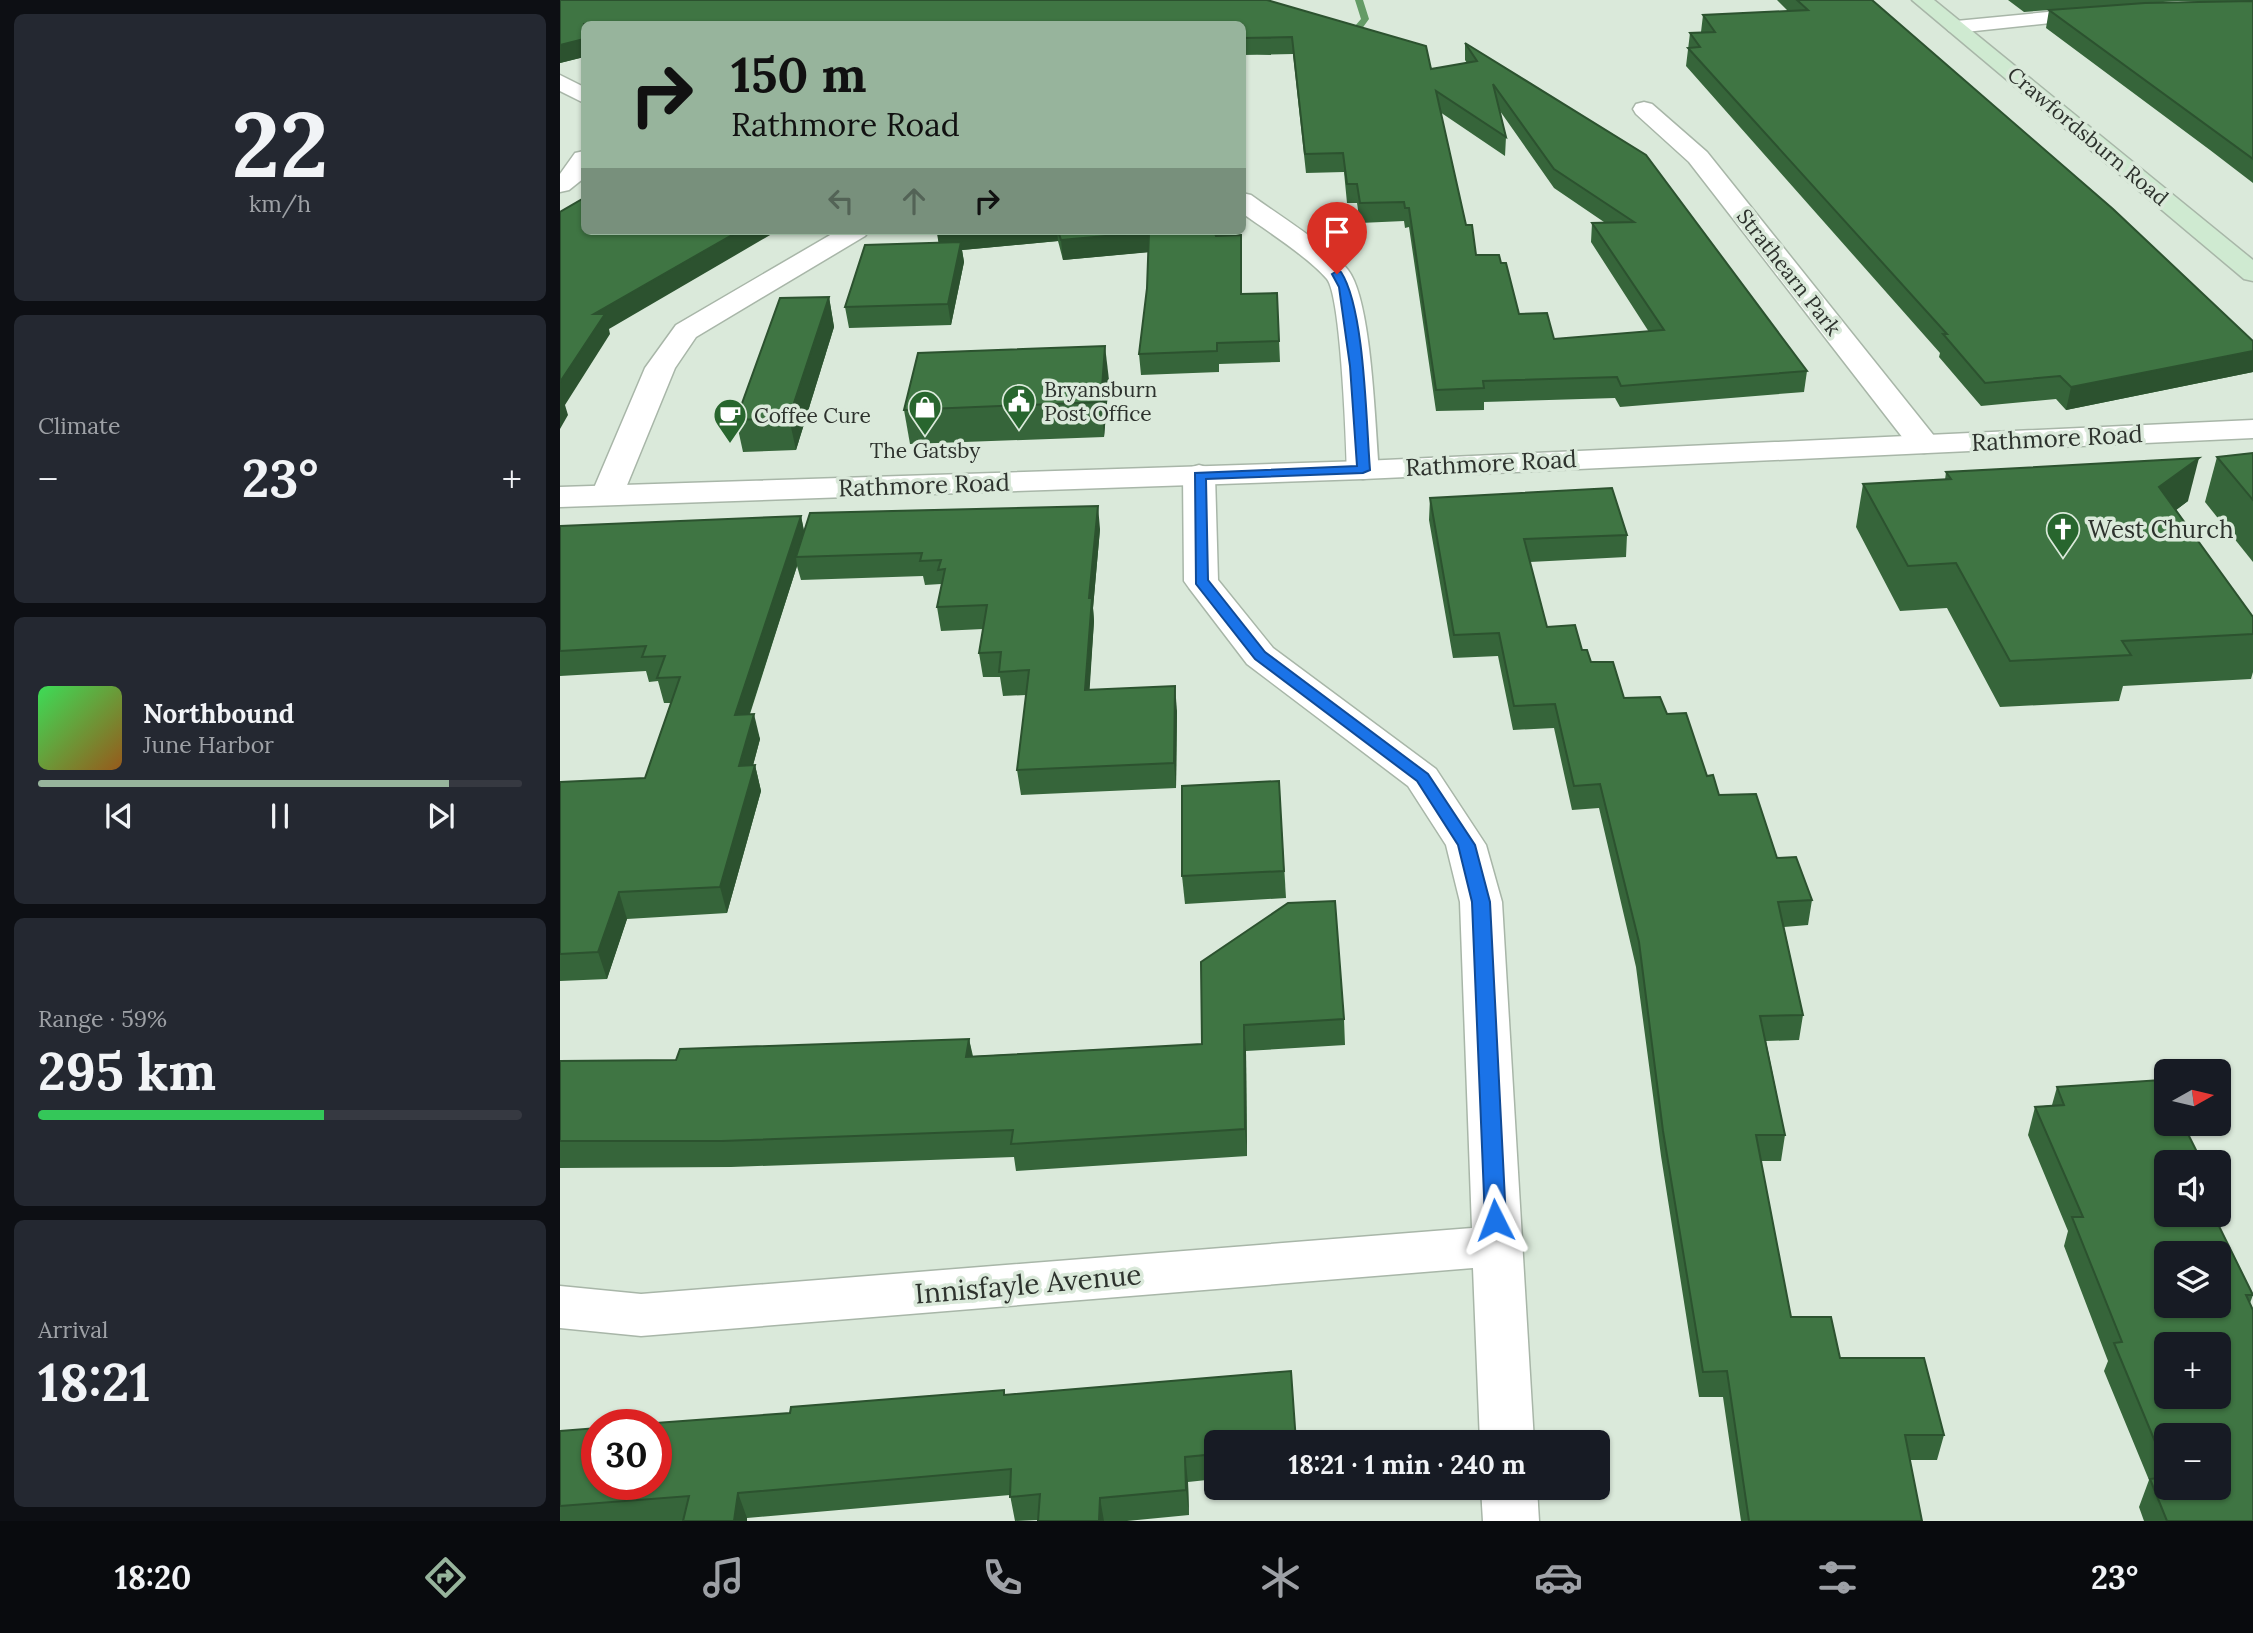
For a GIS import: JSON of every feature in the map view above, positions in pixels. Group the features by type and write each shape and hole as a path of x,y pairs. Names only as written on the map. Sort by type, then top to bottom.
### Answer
{"main road":[{"name":"Crawfordsburn Road","path":"1922,0 2253,273"}],"street":[{"path":"1956,27 2125,12"},
{"path":"560,82 581,94"},
{"name":"Strathearn Park","path":"1644,109 1698,157 1924,444"},
{"path":"560,185 573,177 581,163"},
{"path":"1246,203 1322,261 1337,274 1345,287 1356,366 1363,470"},
{"path":"607,495 660,368 686,331 849,235"},
{"name":"Rathmore Road","path":"560,497 1363,470 2253,429"},
{"path":"1199,475 1201,581 1260,656 1422,778 1466,845 1481,902 1506,1430"},
{"name":"Innisfayle Avenue","path":"560,1307 641,1315 1497,1247"},
{"path":"1510,1500 1511,1521"}],"building":[{"path":"560,0 1267,0 1426,46 1431,69 1477,61 1465,43 1646,155 1807,371 1621,386 1617,377 1483,381 1484,388 1436,390 1409,208 1405,208 1404,202 1360,203 1357,184 1347,184 1343,153 1305,154 1292,37 1246,38 1246,21 581,21 581,40 560,45","holes":["1493,84 1554,169 1634,222 1592,223 1664,330 1554,339 1547,313 1519,314 1506,263 1501,263 1499,255 1476,255 1472,225 1466,225 1436,91 1506,137"]},
{"path":"1797,0 1872,0 2113,209 2253,341 2253,351 2071,387 2060,376 1985,383 1943,334 1947,334 1688,48 1700,47 1690,33 1715,32 1703,15 1808,10"},
{"path":"2253,1 2253,159 2049,10 2145,3"},
{"path":"581,200 581,235 732,235 594,314 605,314 560,382 560,212"},
{"path":"1059,235 1116,235 1061,240"},
{"path":"1149,235 1241,235 1241,294 1277,293 1279,341 1217,343 1217,351 1139,354 1147,288"},
{"path":"961,242 948,304 845,307 865,245"},
{"path":"829,297 789,418 736,420 780,298"},
{"path":"1105,346 1101,402 904,410 918,353"},
{"path":"2253,453 2253,500 2217,457"},
{"path":"2199,458 2159,487 2253,617 2253,634 2122,641 2131,655 2010,661 1956,563 1908,566 1863,484 1951,479 1946,472"},
{"path":"1612,488 1627,535 1524,539 1547,627 1575,625 1582,650 1587,650 1591,662 1613,662 1624,698 1660,697 1667,714 1686,713 1707,776 1713,775 1719,795 1756,794 1777,858 1796,857 1812,900 1778,902 1803,1015 1760,1016 1785,1135 1756,1135 1791,1317 1831,1317 1840,1358 1924,1358 1944,1435 1905,1435 1922,1521 1749,1521 1727,1371 1703,1372 1663,1131 1639,942 1600,784 1574,786 1555,704 1514,706 1499,633 1454,635 1430,498"},
{"path":"1098,506 1089,598 1092,598 1085,690 1175,686 1174,763 1017,770 1029,670 999,672 1001,652 979,653 987,605 937,607 945,569 938,570 941,560 920,561 922,553 796,557 810,513"},
{"path":"801,516 735,715 754,714 739,766 755,765 720,887 619,892 598,952 560,954 560,782 645,778 680,677 657,678 665,656 642,657 646,646 560,651 560,526"},
{"path":"1279,781 1284,871 1182,876 1182,786"},
{"path":"1335,901 1344,1019 1244,1025 1245,1129 1011,1144 1013,1130 722,1141 560,1141 560,1061 676,1060 680,1049 969,1039 966,1057 1202,1044 1201,962 1288,903"},
{"path":"2154,1080 2154,1136 2189,1136 2196,1150 2154,1150 2154,1227 2219,1227 2226,1241 2154,1241 2154,1318 2231,1318 2231,1250 2253,1295 2246,1295 2253,1310 2253,1521 2167,1521 2158,1500 2231,1500 2231,1423 2154,1423 2154,1439 2114,1343 2122,1342 2072,1217 2083,1217 2035,1107 2064,1105 2057,1087"},
{"path":"1291,1371 1295,1430 1204,1430 1204,1455 1185,1457 1186,1490 1100,1498 1099,1521 1038,1521 1040,1494 1010,1497 1011,1469 738,1493 734,1521 683,1521 689,1496 672,1497 672,1422 790,1413 791,1407 1004,1390 1004,1395"},
{"path":"581,1429 581,1500 637,1500 560,1506 560,1431"}],"waterway":[{"path":"1339,32 1358,28 1365,19 1359,0"}],"place":[{"name":"Bryansburn Post Office","path":"1019,431"},
{"name":"The Gatsby","path":"925,437"},
{"name":"Coffee Cure","path":"730,445"},
{"name":"West Church","path":"2063,559"}],"route":[{"path":"1337,274 1345,287 1356,366 1363,470 1199,475 1201,581 1260,656 1422,778 1466,845 1481,902 1495,1220"}]}
